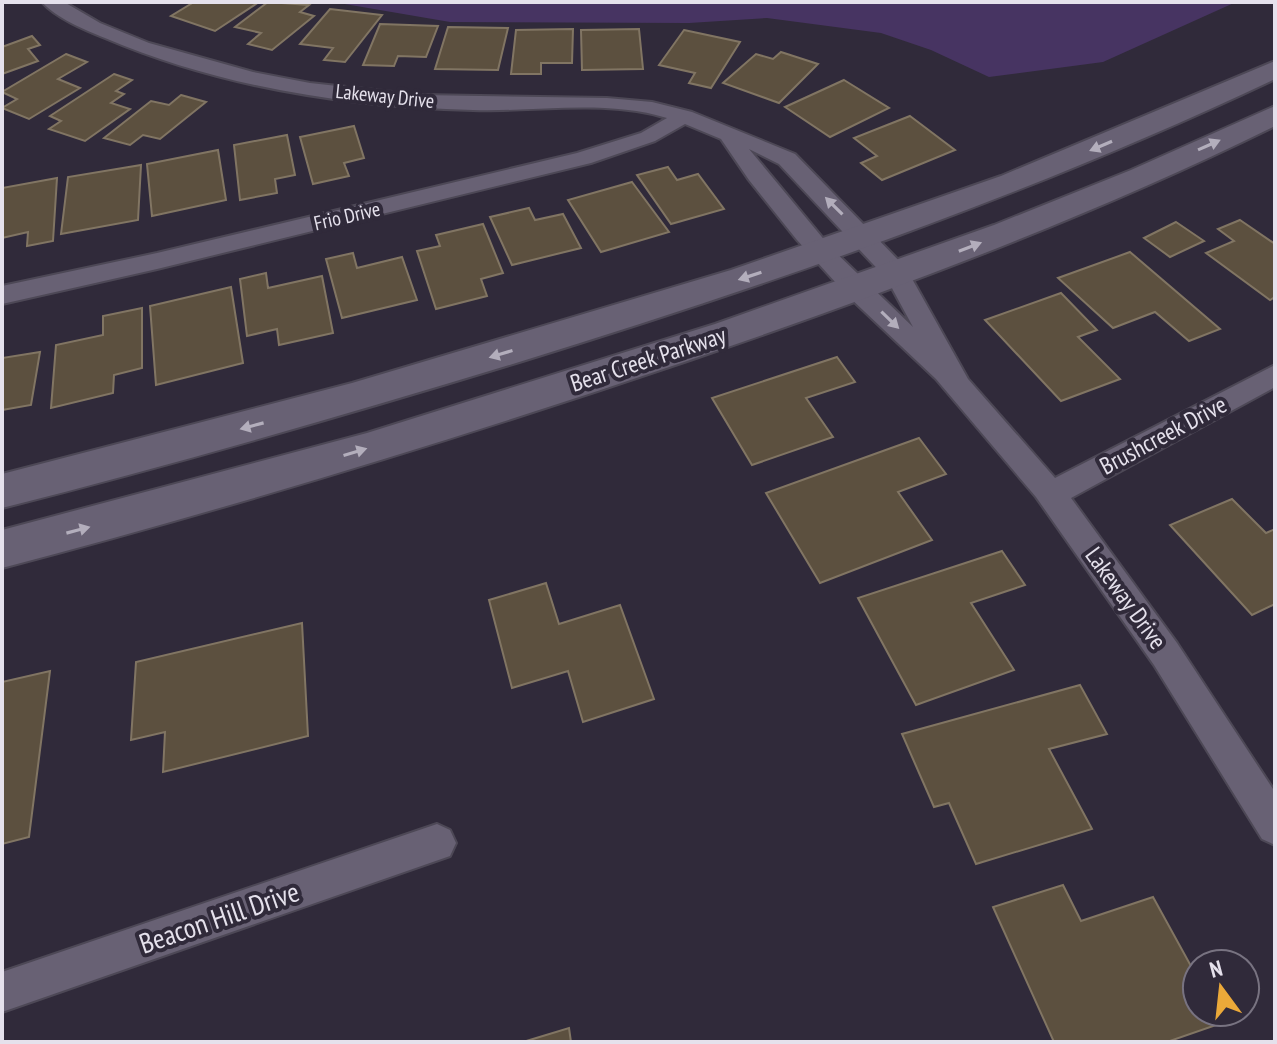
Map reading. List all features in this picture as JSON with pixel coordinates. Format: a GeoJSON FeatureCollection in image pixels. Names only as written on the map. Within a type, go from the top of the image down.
{"type":"FeatureCollection","features":[{"type":"Feature","properties":{"kind":"main road","name":"Bear Creek Parkway"},"geometry":{"type":"LineString","coordinates":[[2,491],[402,384],[866,239],[1109,143],[1275,69]]}},
{"type":"Feature","properties":{"kind":"main road","name":"Bear Creek Parkway"},"geometry":{"type":"LineString","coordinates":[[2,549],[265,478],[450,423],[856,289],[1022,227],[1275,115]]}},
{"type":"Feature","properties":{"kind":"street","name":"Lakeway Drive"},"geometry":{"type":"LineString","coordinates":[[51,2],[101,29],[162,53],[264,81],[401,99],[468,104],[652,108],[685,116],[729,135],[766,146],[787,159],[897,274],[957,384]]}},
{"type":"Feature","properties":{"kind":"street","name":"Frio Drive"},"geometry":{"type":"LineString","coordinates":[[2,295],[172,258],[583,158],[648,137],[685,116]]}},
{"type":"Feature","properties":{"kind":"street","name":"Lakeway Drive"},"geometry":{"type":"LineString","coordinates":[[729,135],[744,159],[856,289],[957,384],[1051,494],[1179,672],[1275,826]]}},
{"type":"Feature","properties":{"kind":"street","name":"Brushcreek Drive"},"geometry":{"type":"LineString","coordinates":[[1051,494],[1275,375]]}},
{"type":"Feature","properties":{"kind":"street","name":"Beacon Hill Drive"},"geometry":{"type":"LineString","coordinates":[[2,992],[437,843]]}},
{"type":"Feature","properties":{"kind":"shaded area"},"geometry":{"type":"Polygon","coordinates":[[[333,2],[1236,2],[1103,62],[989,77],[931,50],[881,33],[767,18],[689,23],[450,22],[333,2]]]}},
{"type":"Feature","properties":{"kind":"building"},"geometry":{"type":"Polygon","coordinates":[[[194,2],[259,2],[215,31],[171,16],[194,2]]]}},
{"type":"Feature","properties":{"kind":"building"},"geometry":{"type":"Polygon","coordinates":[[[268,2],[309,5],[300,12],[314,16],[272,50],[248,44],[261,33],[235,27],[268,2]]]}},
{"type":"Feature","properties":{"kind":"building"},"geometry":{"type":"Polygon","coordinates":[[[330,9],[382,15],[345,62],[324,60],[333,48],[300,44],[330,9]]]}},
{"type":"Feature","properties":{"kind":"building"},"geometry":{"type":"Polygon","coordinates":[[[380,24],[438,26],[426,57],[398,56],[394,66],[363,65],[380,24]]]}},
{"type":"Feature","properties":{"kind":"building"},"geometry":{"type":"Polygon","coordinates":[[[448,27],[508,28],[498,70],[435,69],[448,27]]]}},
{"type":"Feature","properties":{"kind":"building"},"geometry":{"type":"Polygon","coordinates":[[[573,29],[572,63],[541,63],[541,74],[511,74],[516,30],[573,29]]]}},
{"type":"Feature","properties":{"kind":"building"},"geometry":{"type":"Polygon","coordinates":[[[639,29],[643,69],[582,70],[581,30],[639,29]]]}},
{"type":"Feature","properties":{"kind":"building"},"geometry":{"type":"Polygon","coordinates":[[[684,30],[740,42],[711,88],[689,83],[695,73],[659,65],[684,30]]]}},
{"type":"Feature","properties":{"kind":"building"},"geometry":{"type":"Polygon","coordinates":[[[32,36],[40,45],[28,49],[38,61],[2,74],[2,47],[32,36]]]}},
{"type":"Feature","properties":{"kind":"building"},"geometry":{"type":"Polygon","coordinates":[[[781,52],[818,64],[779,103],[723,83],[756,54],[773,59],[781,52]]]}},
{"type":"Feature","properties":{"kind":"building"},"geometry":{"type":"Polygon","coordinates":[[[66,54],[87,62],[58,79],[80,88],[29,119],[2,108],[17,99],[2,92],[66,54]]]}},
{"type":"Feature","properties":{"kind":"building"},"geometry":{"type":"Polygon","coordinates":[[[114,74],[132,80],[116,91],[124,94],[111,103],[130,109],[85,141],[49,129],[61,121],[50,116],[114,74]]]}},
{"type":"Feature","properties":{"kind":"building"},"geometry":{"type":"Polygon","coordinates":[[[844,80],[889,108],[830,137],[785,107],[844,80]]]}},
{"type":"Feature","properties":{"kind":"building"},"geometry":{"type":"Polygon","coordinates":[[[181,95],[206,102],[160,139],[143,135],[130,145],[104,138],[151,101],[169,105],[181,95]]]}},
{"type":"Feature","properties":{"kind":"building"},"geometry":{"type":"Polygon","coordinates":[[[910,116],[955,150],[882,180],[861,163],[877,156],[854,138],[910,116]]]}},
{"type":"Feature","properties":{"kind":"building"},"geometry":{"type":"Polygon","coordinates":[[[354,126],[364,158],[344,163],[349,176],[313,184],[300,137],[354,126]]]}},
{"type":"Feature","properties":{"kind":"building"},"geometry":{"type":"Polygon","coordinates":[[[287,135],[295,175],[275,179],[277,193],[240,200],[234,145],[287,135]]]}},
{"type":"Feature","properties":{"kind":"building"},"geometry":{"type":"Polygon","coordinates":[[[218,150],[226,200],[152,216],[147,164],[218,150]]]}},
{"type":"Feature","properties":{"kind":"building"},"geometry":{"type":"Polygon","coordinates":[[[141,165],[138,220],[61,234],[68,177],[141,165]]]}},
{"type":"Feature","properties":{"kind":"building"},"geometry":{"type":"Polygon","coordinates":[[[668,167],[677,180],[698,174],[724,209],[671,224],[637,175],[668,167]]]}},
{"type":"Feature","properties":{"kind":"building"},"geometry":{"type":"Polygon","coordinates":[[[57,178],[53,241],[27,246],[28,232],[2,238],[2,188],[57,178]]]}},
{"type":"Feature","properties":{"kind":"building"},"geometry":{"type":"Polygon","coordinates":[[[632,182],[669,232],[601,252],[568,200],[632,182]]]}},
{"type":"Feature","properties":{"kind":"building"},"geometry":{"type":"Polygon","coordinates":[[[529,208],[535,220],[563,214],[581,248],[512,265],[490,217],[529,208]]]}},
{"type":"Feature","properties":{"kind":"building"},"geometry":{"type":"Polygon","coordinates":[[[1240,220],[1275,244],[1275,297],[1270,300],[1206,253],[1234,241],[1218,229],[1240,220]]]}},
{"type":"Feature","properties":{"kind":"building"},"geometry":{"type":"Polygon","coordinates":[[[1176,222],[1204,241],[1170,257],[1144,238],[1176,222]]]}},
{"type":"Feature","properties":{"kind":"building"},"geometry":{"type":"Polygon","coordinates":[[[483,224],[503,273],[481,279],[487,296],[436,309],[417,251],[440,246],[436,235],[483,224]]]}},
{"type":"Feature","properties":{"kind":"building"},"geometry":{"type":"Polygon","coordinates":[[[1130,252],[1220,329],[1189,341],[1155,312],[1113,328],[1058,278],[1130,252]]]}},
{"type":"Feature","properties":{"kind":"building"},"geometry":{"type":"Polygon","coordinates":[[[353,253],[357,268],[402,257],[417,300],[342,318],[326,259],[353,253]]]}},
{"type":"Feature","properties":{"kind":"building"},"geometry":{"type":"Polygon","coordinates":[[[266,273],[268,288],[322,276],[333,333],[279,345],[277,329],[247,336],[240,279],[266,273]]]}},
{"type":"Feature","properties":{"kind":"building"},"geometry":{"type":"Polygon","coordinates":[[[231,287],[243,363],[156,385],[150,306],[231,287]]]}},
{"type":"Feature","properties":{"kind":"building"},"geometry":{"type":"Polygon","coordinates":[[[1061,293],[1097,330],[1078,337],[1120,379],[1061,401],[985,320],[1061,293]]]}},
{"type":"Feature","properties":{"kind":"building"},"geometry":{"type":"Polygon","coordinates":[[[142,308],[142,368],[114,375],[113,393],[51,408],[56,345],[103,335],[103,316],[142,308]]]}},
{"type":"Feature","properties":{"kind":"building"},"geometry":{"type":"Polygon","coordinates":[[[40,352],[31,405],[2,410],[2,358],[40,352]]]}},
{"type":"Feature","properties":{"kind":"building"},"geometry":{"type":"Polygon","coordinates":[[[837,357],[855,382],[806,398],[833,437],[752,465],[712,398],[837,357]]]}},
{"type":"Feature","properties":{"kind":"building"},"geometry":{"type":"Polygon","coordinates":[[[919,438],[946,474],[898,492],[932,540],[820,583],[766,493],[919,438]]]}},
{"type":"Feature","properties":{"kind":"building"},"geometry":{"type":"Polygon","coordinates":[[[1232,499],[1266,533],[1275,529],[1275,604],[1252,615],[1170,525],[1232,499]]]}},
{"type":"Feature","properties":{"kind":"building"},"geometry":{"type":"Polygon","coordinates":[[[1002,551],[1025,585],[971,603],[1014,670],[916,705],[858,598],[1002,551]]]}},
{"type":"Feature","properties":{"kind":"building"},"geometry":{"type":"Polygon","coordinates":[[[546,583],[559,624],[620,605],[654,699],[583,722],[568,671],[512,688],[489,600],[546,583]]]}},
{"type":"Feature","properties":{"kind":"building"},"geometry":{"type":"Polygon","coordinates":[[[302,623],[308,736],[163,772],[165,732],[131,740],[136,662],[302,623]]]}},
{"type":"Feature","properties":{"kind":"building"},"geometry":{"type":"Polygon","coordinates":[[[50,671],[29,837],[2,844],[2,682],[50,671]]]}},
{"type":"Feature","properties":{"kind":"building"},"geometry":{"type":"Polygon","coordinates":[[[1080,685],[1107,734],[1049,749],[1092,829],[976,864],[949,803],[934,807],[902,734],[1080,685]]]}},
{"type":"Feature","properties":{"kind":"building"},"geometry":{"type":"Polygon","coordinates":[[[1063,885],[1081,921],[1153,897],[1181,948],[1181,1028],[1208,1028],[1167,1042],[1054,1042],[993,907],[1063,885]]]}},
{"type":"Feature","properties":{"kind":"building"},"geometry":{"type":"Polygon","coordinates":[[[569,1028],[571,1042],[523,1042],[569,1028]]]}}]}
